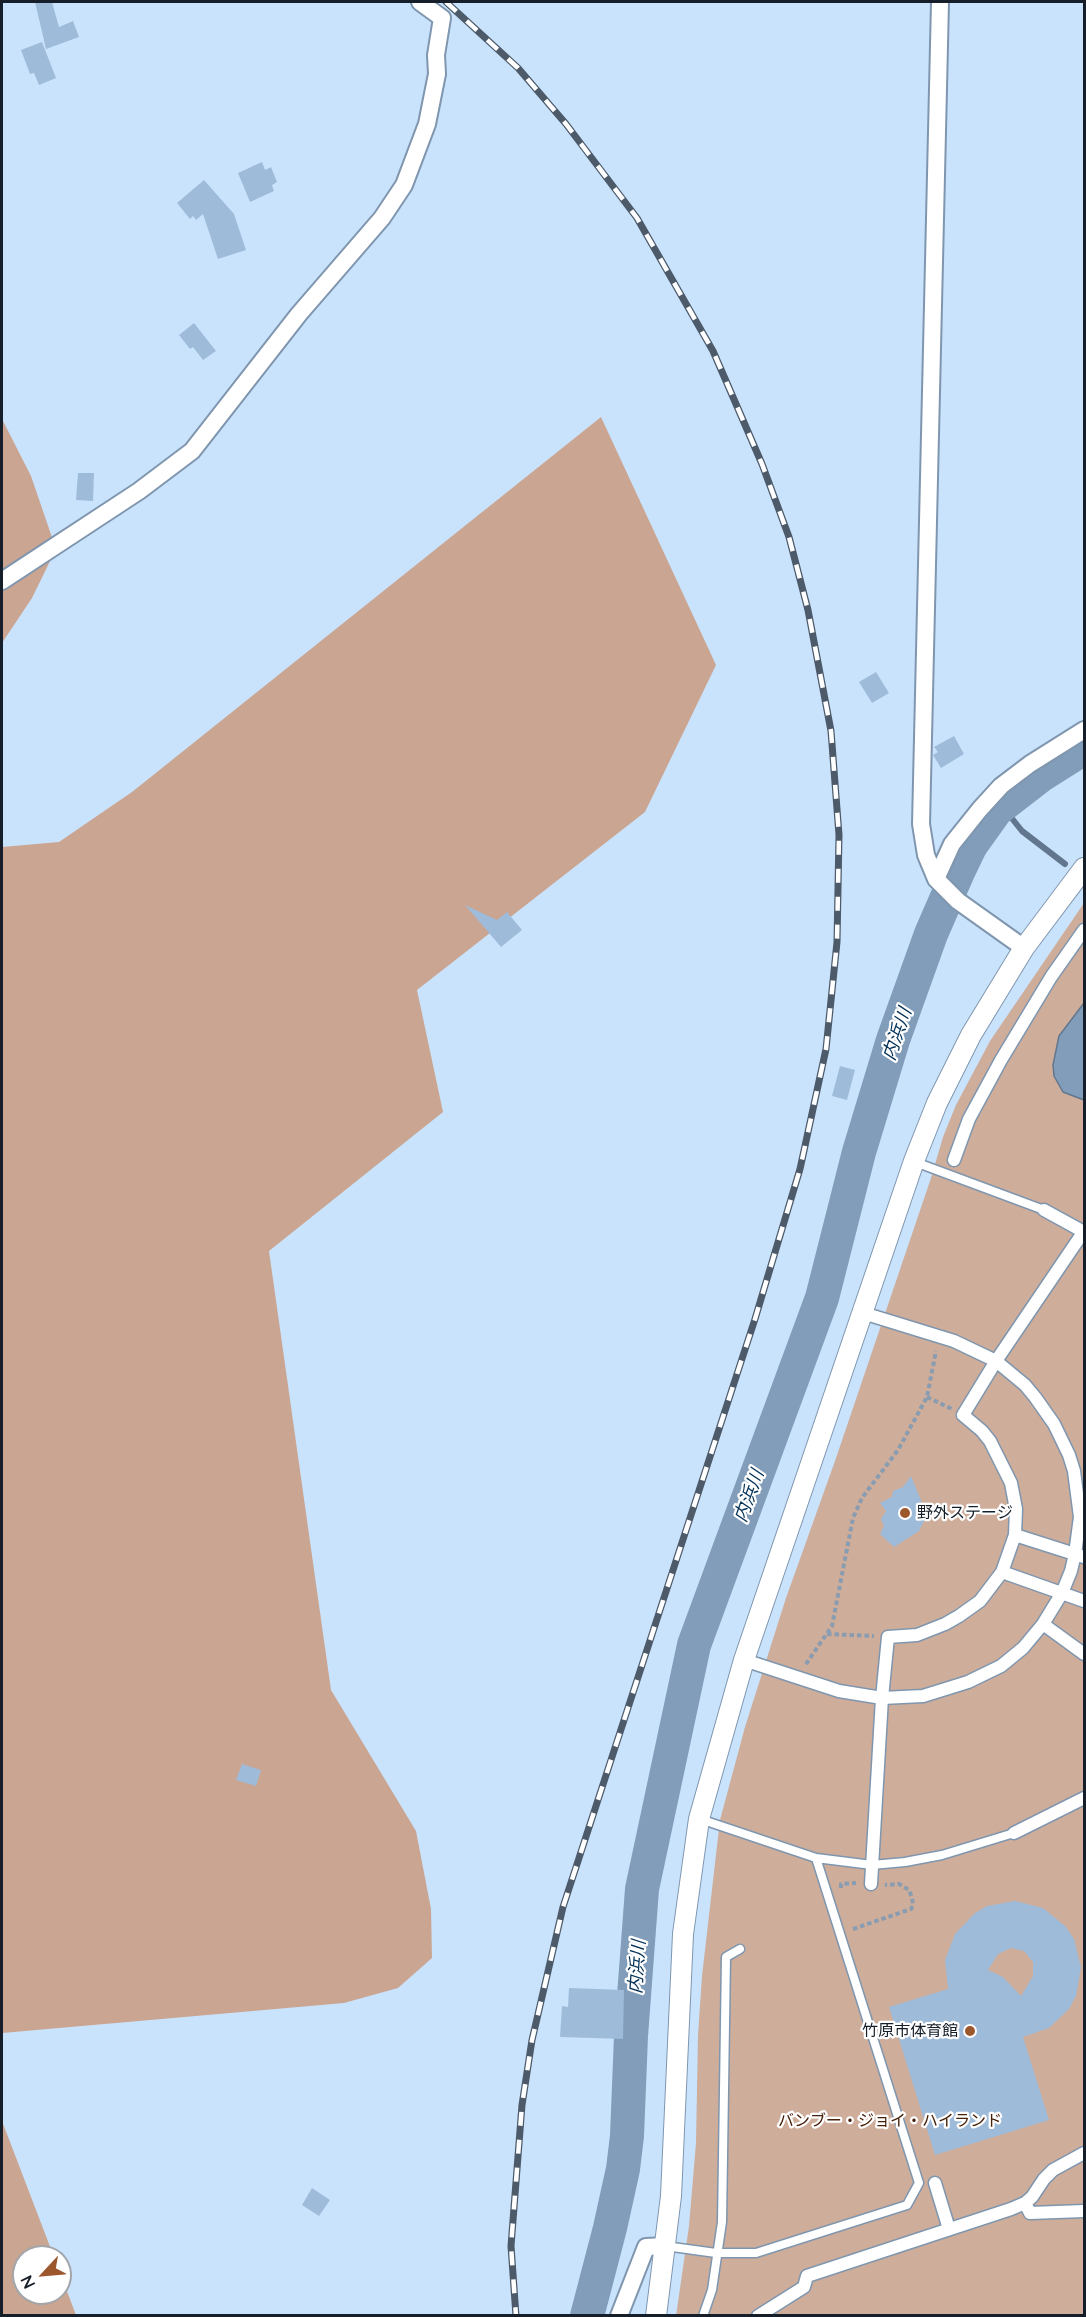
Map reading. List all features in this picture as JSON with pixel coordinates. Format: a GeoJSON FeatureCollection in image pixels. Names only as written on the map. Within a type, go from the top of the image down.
{"type":"FeatureCollection","features":[{"type":"Feature","properties":{"kind":"street"},"geometry":{"type":"LineString","coordinates":[[2,581],[139,491],[192,451],[299,314],[382,218],[404,185],[427,124],[437,74],[436,55],[442,18],[420,2]]}},
{"type":"Feature","properties":{"kind":"street"},"geometry":{"type":"LineString","coordinates":[[940,2],[921,824],[926,855],[940,884],[958,901],[1024,948]]}},
{"type":"Feature","properties":{"kind":"street"},"geometry":{"type":"LineString","coordinates":[[940,884],[952,844],[1001,786],[1030,764],[1084,730]]}},
{"type":"Feature","properties":{"kind":"street"},"geometry":{"type":"LineString","coordinates":[[656,2316],[671,2196],[683,1934],[699,1819],[744,1660],[914,1161],[937,1103],[971,1035],[1024,948],[1084,868]]}},
{"type":"Feature","properties":{"kind":"street"},"geometry":{"type":"LineString","coordinates":[[954,1160],[969,1119],[997,1067],[1051,977],[1084,930]]}},
{"type":"Feature","properties":{"kind":"street"},"geometry":{"type":"LineString","coordinates":[[871,1884],[888,1637],[917,1635],[945,1624],[980,1601],[1002,1572],[1015,1535],[1016,1509],[1008,1476],[990,1441],[963,1415],[996,1361],[1084,1232],[1044,1210]]}},
{"type":"Feature","properties":{"kind":"street"},"geometry":{"type":"LineString","coordinates":[[744,1660],[839,1691],[882,1698],[923,1696],[968,1683],[1001,1666],[1023,1648],[1043,1624],[1062,1593],[1080,1555],[1082,1517],[1069,1455],[1053,1424],[1025,1385],[996,1361],[939,1336],[863,1313]]}},
{"type":"Feature","properties":{"kind":"street"},"geometry":{"type":"LineString","coordinates":[[1015,1535],[1080,1555]]}},
{"type":"Feature","properties":{"kind":"street"},"geometry":{"type":"LineString","coordinates":[[1002,1572],[1084,1600]]}},
{"type":"Feature","properties":{"kind":"street"},"geometry":{"type":"LineString","coordinates":[[1043,1624],[1084,1654]]}},
{"type":"Feature","properties":{"kind":"street"},"geometry":{"type":"LineString","coordinates":[[1014,1833],[1084,1798]]}},
{"type":"Feature","properties":{"kind":"street"},"geometry":{"type":"LineString","coordinates":[[758,2316],[804,2287],[807,2276],[1025,2203],[1032,2198],[1044,2179],[1053,2170],[1084,2153]]}},
{"type":"Feature","properties":{"kind":"street"},"geometry":{"type":"LineString","coordinates":[[935,2183],[949,2229]]}},
{"type":"Feature","properties":{"kind":"street"},"geometry":{"type":"LineString","coordinates":[[1025,2203],[1030,2213],[1084,2211]]}},
{"type":"Feature","properties":{"kind":"street"},"geometry":{"type":"LineString","coordinates":[[619,2316],[646,2247],[665,2246]]}},
{"type":"Feature","properties":{"kind":"lane"},"geometry":{"type":"LineString","coordinates":[[949,1174],[954,1160]]}},
{"type":"Feature","properties":{"kind":"lane"},"geometry":{"type":"LineString","coordinates":[[914,1161],[1044,1210]]}},
{"type":"Feature","properties":{"kind":"lane"},"geometry":{"type":"LineString","coordinates":[[699,1819],[816,1858],[872,1865],[942,1855],[1014,1833]]}},
{"type":"Feature","properties":{"kind":"lane"},"geometry":{"type":"LineString","coordinates":[[665,2246],[717,2253],[756,2253],[907,2205],[919,2183],[816,1858]]}},
{"type":"Feature","properties":{"kind":"lane"},"geometry":{"type":"LineString","coordinates":[[703,2316],[712,2290],[722,2222],[726,1957],[740,1949]]}},
{"type":"Feature","properties":{"kind":"path"},"geometry":{"type":"LineString","coordinates":[[796,1677],[827,1634],[836,1612],[847,1546],[859,1505],[898,1450],[927,1397],[939,1336]]}},
{"type":"Feature","properties":{"kind":"path"},"geometry":{"type":"LineString","coordinates":[[927,1397],[963,1415]]}},
{"type":"Feature","properties":{"kind":"path"},"geometry":{"type":"LineString","coordinates":[[827,1634],[888,1637]]}},
{"type":"Feature","properties":{"kind":"path"},"geometry":{"type":"LineString","coordinates":[[841,1884],[905,1886],[912,1898],[913,1905],[910,1909],[853,1929]]}},
{"type":"Feature","properties":{"kind":"green space","name":"バンブー・ジョイ・ハイランド"},"geometry":{"type":"Polygon","coordinates":[[[1084,903],[1084,2315],[676,2316],[689,2226],[696,2143],[698,2035],[702,1976],[720,1820],[745,1727],[786,1598],[835,1461],[943,1137],[956,1105],[990,1041],[1084,903]]]}},
{"type":"Feature","properties":{"kind":"shaded area"},"geometry":{"type":"Polygon","coordinates":[[[601,417],[716,665],[645,812],[417,990],[443,1112],[269,1251],[331,1690],[416,1831],[431,1909],[432,1958],[398,1988],[344,2003],[2,2033],[2,847],[59,842],[132,792],[601,417]]]}},
{"type":"Feature","properties":{"kind":"shaded area"},"geometry":{"type":"Polygon","coordinates":[[[2,419],[31,476],[56,549],[32,598],[2,643],[2,419]]]}},
{"type":"Feature","properties":{"kind":"shaded area"},"geometry":{"type":"Polygon","coordinates":[[[2,2121],[49,2245],[12,2245],[12,2305],[72,2304],[76,2315],[2,2315],[2,2121]]]}},
{"type":"Feature","properties":{"kind":"water"},"geometry":{"type":"Polygon","coordinates":[[[1084,1003],[1084,1100],[1063,1092],[1054,1076],[1053,1065],[1059,1036],[1084,1003]]]}},
{"type":"Feature","properties":{"kind":"building"},"geometry":{"type":"Polygon","coordinates":[[[35,2],[52,2],[59,27],[73,21],[79,37],[46,49],[35,2]]]}},
{"type":"Feature","properties":{"kind":"building"},"geometry":{"type":"Polygon","coordinates":[[[42,42],[56,78],[39,85],[34,73],[30,74],[21,50],[42,42]]]}},
{"type":"Feature","properties":{"kind":"building"},"geometry":{"type":"Polygon","coordinates":[[[262,162],[265,170],[271,167],[277,182],[272,185],[274,191],[250,202],[238,173],[262,162]]]}},
{"type":"Feature","properties":{"kind":"building"},"geometry":{"type":"Polygon","coordinates":[[[204,180],[234,214],[246,250],[218,259],[203,214],[196,220],[193,216],[190,219],[177,203],[204,180]]]}},
{"type":"Feature","properties":{"kind":"building"},"geometry":{"type":"Polygon","coordinates":[[[194,323],[216,351],[203,360],[179,335],[194,323]]]}},
{"type":"Feature","properties":{"kind":"building"},"geometry":{"type":"Polygon","coordinates":[[[78,473],[94,473],[93,501],[76,500],[78,473]]]}},
{"type":"Feature","properties":{"kind":"building"},"geometry":{"type":"Polygon","coordinates":[[[876,672],[889,693],[872,703],[859,682],[876,672]]]}},
{"type":"Feature","properties":{"kind":"building"},"geometry":{"type":"Polygon","coordinates":[[[954,736],[964,754],[941,768],[933,755],[938,752],[934,747],[954,736]]]}},
{"type":"Feature","properties":{"kind":"building"},"geometry":{"type":"Polygon","coordinates":[[[465,905],[497,920],[507,912],[522,930],[501,947],[465,905]]]}},
{"type":"Feature","properties":{"kind":"building"},"geometry":{"type":"Polygon","coordinates":[[[840,1066],[855,1070],[847,1100],[832,1096],[840,1066]]]}},
{"type":"Feature","properties":{"kind":"building","name":"野外ステージ"},"geometry":{"type":"Polygon","coordinates":[[[911,1476],[927,1515],[919,1531],[894,1547],[880,1534],[884,1526],[881,1519],[886,1511],[880,1503],[892,1497],[893,1491],[903,1487],[911,1476]]]}},
{"type":"Feature","properties":{"kind":"building"},"geometry":{"type":"Polygon","coordinates":[[[242,1764],[261,1770],[256,1786],[236,1780],[242,1764]]]}},
{"type":"Feature","properties":{"kind":"building","name":"竹原市体育館"},"geometry":{"type":"Polygon","coordinates":[[[1015,1901],[1043,1908],[1066,1927],[1074,1939],[1081,1967],[1076,1996],[1069,2009],[1049,2028],[1023,2037],[1049,2120],[935,2155],[889,2007],[948,1989],[945,1960],[955,1934],[975,1913],[987,1906],[1015,1901]],[[1011,1948],[998,1954],[988,1970],[1003,1977],[1021,1996],[1033,1976],[1033,1962],[1024,1951],[1011,1948]]]}},
{"type":"Feature","properties":{"kind":"building"},"geometry":{"type":"Polygon","coordinates":[[[569,1988],[624,1990],[623,2039],[560,2037],[562,2006],[568,2007],[569,1988]]]}},
{"type":"Feature","properties":{"kind":"building"},"geometry":{"type":"Polygon","coordinates":[[[312,2188],[330,2200],[319,2216],[302,2205],[312,2188]]]}},
{"type":"Feature","properties":{"kind":"waterway","name":"内浜川"},"geometry":{"type":"LineString","coordinates":[[587,2316],[623,2169],[642,1889],[694,1645],[822,1298],[859,1152],[893,1040],[931,934],[971,845],[996,810],[1040,776],[1084,748]]}},
{"type":"Feature","properties":{"kind":"waterway"},"geometry":{"type":"LineString","coordinates":[[1002,806],[1022,831],[1065,864]]}},
{"type":"Feature","properties":{"kind":"railway"},"geometry":{"type":"LineString","coordinates":[[446,2],[518,68],[566,124],[637,218],[713,351],[762,464],[789,537],[808,610],[831,731],[839,835],[837,942],[826,1049],[800,1169],[755,1319],[563,1907],[532,2040],[522,2105],[511,2246],[516,2316]]}},
{"type":"Feature","properties":{"kind":"place","name":"野外ステージ"},"geometry":{"type":"Point","coordinates":[905,1513]}},
{"type":"Feature","properties":{"kind":"place","name":"竹原市体育館"},"geometry":{"type":"Point","coordinates":[970,2031]}}]}
